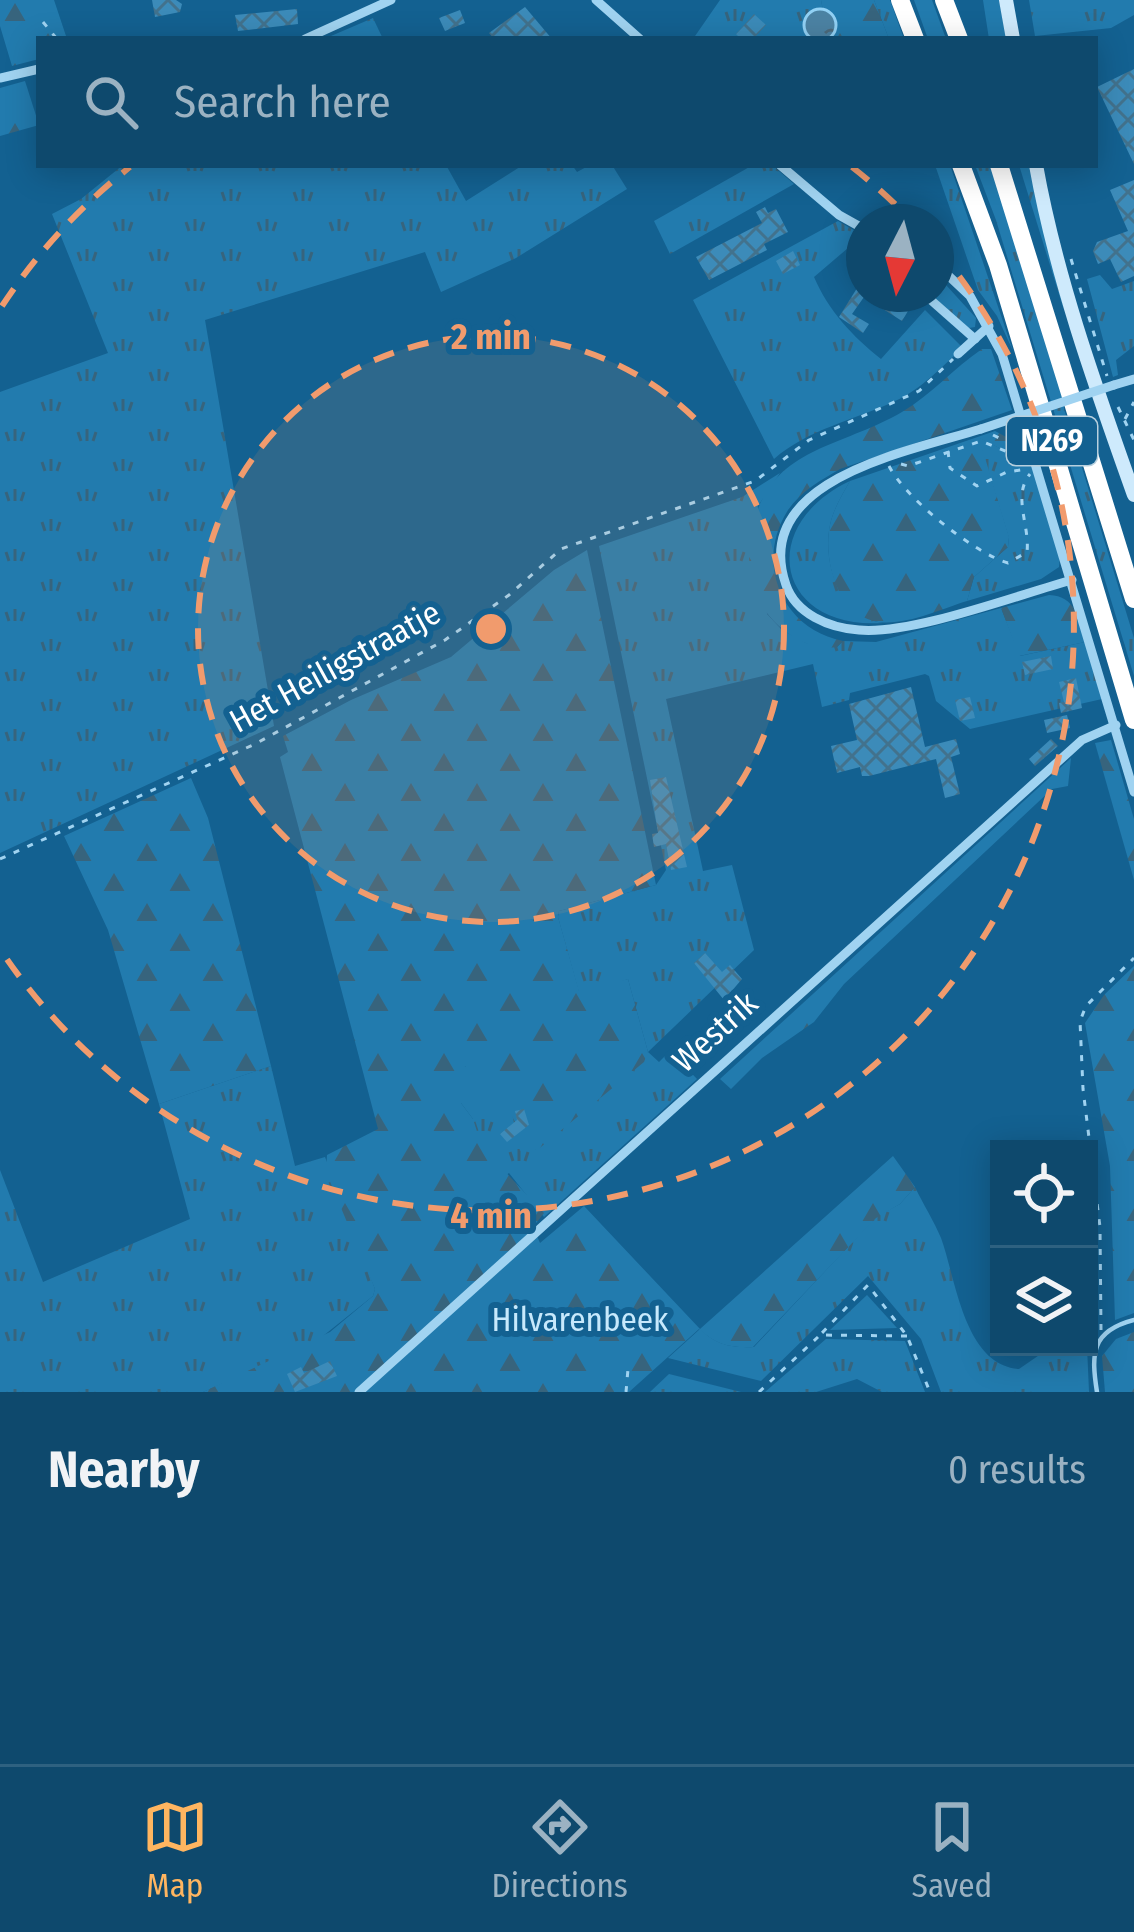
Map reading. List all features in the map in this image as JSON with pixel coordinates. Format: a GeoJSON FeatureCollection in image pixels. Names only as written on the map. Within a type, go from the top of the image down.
{"type":"FeatureCollection","features":[{"type":"Feature","properties":{"kind":"highway"},"geometry":{"type":"LineString","coordinates":[[900,0],[914,36]]}},
{"type":"Feature","properties":{"kind":"highway"},"geometry":{"type":"LineString","coordinates":[[944,0],[958,36]]}},
{"type":"Feature","properties":{"kind":"highway","name":"N269"},"geometry":{"type":"LineString","coordinates":[[962,168],[1004,286],[1125,723]]}},
{"type":"Feature","properties":{"kind":"highway","name":"N269"},"geometry":{"type":"LineString","coordinates":[[999,168],[1134,599]]}},
{"type":"Feature","properties":{"kind":"street"},"geometry":{"type":"LineString","coordinates":[[312,36],[391,0]]}},
{"type":"Feature","properties":{"kind":"street"},"geometry":{"type":"LineString","coordinates":[[596,0],[637,36]]}},
{"type":"Feature","properties":{"kind":"street"},"geometry":{"type":"LineString","coordinates":[[1006,0],[1012,36]]}},
{"type":"Feature","properties":{"kind":"street"},"geometry":{"type":"LineString","coordinates":[[0,78],[36,70]]}},
{"type":"Feature","properties":{"kind":"street"},"geometry":{"type":"LineString","coordinates":[[784,168],[846,219]]}},
{"type":"Feature","properties":{"kind":"street"},"geometry":{"type":"LineString","coordinates":[[1037,168],[1043,206],[1097,388],[1134,495]]}},
{"type":"Feature","properties":{"kind":"street"},"geometry":{"type":"LineString","coordinates":[[954,281],[989,326],[1072,580],[1125,723],[1134,792]]}},
{"type":"Feature","properties":{"kind":"street"},"geometry":{"type":"LineString","coordinates":[[944,312],[975,339]]}},
{"type":"Feature","properties":{"kind":"street"},"geometry":{"type":"LineString","coordinates":[[958,354],[989,326]]}},
{"type":"Feature","properties":{"kind":"street"},"geometry":{"type":"LineString","coordinates":[[1072,580],[901,628],[861,631],[831,626],[809,615],[790,598],[781,572],[786,527],[800,502],[822,484],[1134,379]]}},
{"type":"Feature","properties":{"kind":"street","name":"Westrik"},"geometry":{"type":"LineString","coordinates":[[359,1392],[1082,740],[1125,723]]}},
{"type":"Feature","properties":{"kind":"lane"},"geometry":{"type":"LineString","coordinates":[[1097,1392],[1092,1359],[1100,1338],[1134,1320]]}},
{"type":"Feature","properties":{"kind":"path"},"geometry":{"type":"LineString","coordinates":[[43,22],[55,36]]}},
{"type":"Feature","properties":{"kind":"path"},"geometry":{"type":"LineString","coordinates":[[1065,242],[1134,440]]}},
{"type":"Feature","properties":{"kind":"path","name":"Het Heiligstraatje"},"geometry":{"type":"LineString","coordinates":[[0,859],[255,744],[363,686],[445,640],[509,595],[561,549],[755,481],[809,440],[919,391],[958,354]]}},
{"type":"Feature","properties":{"kind":"path"},"geometry":{"type":"LineString","coordinates":[[1124,420],[1134,402]]}},
{"type":"Feature","properties":{"kind":"path"},"geometry":{"type":"LineString","coordinates":[[981,428],[1034,456]]}},
{"type":"Feature","properties":{"kind":"path"},"geometry":{"type":"LineString","coordinates":[[886,460],[908,466],[981,441],[1038,469]]}},
{"type":"Feature","properties":{"kind":"path"},"geometry":{"type":"LineString","coordinates":[[948,451],[950,468],[977,486],[1019,468],[1038,469]]}},
{"type":"Feature","properties":{"kind":"path"},"geometry":{"type":"LineString","coordinates":[[886,460],[896,481],[944,523],[1008,563],[1027,552],[1022,488],[1025,476],[1038,469]]}},
{"type":"Feature","properties":{"kind":"path"},"geometry":{"type":"LineString","coordinates":[[1100,1338],[1100,1227],[1080,1021],[1086,1006],[1134,958]]}},
{"type":"Feature","properties":{"kind":"path"},"geometry":{"type":"LineString","coordinates":[[759,1392],[868,1285],[907,1336],[930,1392]]}},
{"type":"Feature","properties":{"kind":"path"},"geometry":{"type":"LineString","coordinates":[[820,1335],[907,1336]]}},
{"type":"Feature","properties":{"kind":"path"},"geometry":{"type":"LineString","coordinates":[[626,1392],[628,1369]]}},
{"type":"Feature","properties":{"kind":"green space"},"geometry":{"type":"Polygon","coordinates":[[[0,0],[54,0],[66,36],[36,36],[36,60],[12,66],[0,26],[0,0]]]}},
{"type":"Feature","properties":{"kind":"green space"},"geometry":{"type":"Polygon","coordinates":[[[720,0],[821,0],[823,10],[819,9],[806,36],[695,36],[720,0]]]}},
{"type":"Feature","properties":{"kind":"green space"},"geometry":{"type":"Polygon","coordinates":[[[821,0],[874,0],[888,36],[834,36],[830,12],[823,10],[821,0]]]}},
{"type":"Feature","properties":{"kind":"green space"},"geometry":{"type":"Polygon","coordinates":[[[874,0],[890,0],[903,36],[888,36],[874,0]]]}},
{"type":"Feature","properties":{"kind":"green space"},"geometry":{"type":"Polygon","coordinates":[[[914,0],[932,0],[945,36],[927,36],[914,0]]]}},
{"type":"Feature","properties":{"kind":"green space"},"geometry":{"type":"Polygon","coordinates":[[[983,0],[999,0],[1005,36],[989,36],[983,0]]]}},
{"type":"Feature","properties":{"kind":"green space"},"geometry":{"type":"Polygon","coordinates":[[[1029,0],[1134,0],[1134,15],[1111,28],[1035,36],[1029,0]]]}},
{"type":"Feature","properties":{"kind":"green space"},"geometry":{"type":"Polygon","coordinates":[[[373,18],[382,36],[331,36],[373,18]]]}},
{"type":"Feature","properties":{"kind":"green space"},"geometry":{"type":"Polygon","coordinates":[[[25,81],[36,126],[0,136],[0,88],[25,81]]]}},
{"type":"Feature","properties":{"kind":"green space"},"geometry":{"type":"Polygon","coordinates":[[[119,168],[448,168],[466,201],[518,168],[574,168],[577,172],[614,168],[627,189],[516,258],[441,292],[425,252],[205,320],[274,726],[0,853],[0,392],[108,353],[52,214],[81,199],[119,168]]]}},
{"type":"Feature","properties":{"kind":"green space"},"geometry":{"type":"Polygon","coordinates":[[[748,168],[775,168],[794,184],[670,254],[654,221],[748,168]]]}},
{"type":"Feature","properties":{"kind":"green space"},"geometry":{"type":"Polygon","coordinates":[[[936,168],[951,168],[1013,351],[978,290],[954,220],[954,204],[948,204],[936,168]]]}},
{"type":"Feature","properties":{"kind":"green space"},"geometry":{"type":"Polygon","coordinates":[[[976,168],[991,168],[1063,394],[1134,638],[1134,676],[976,168]]]}},
{"type":"Feature","properties":{"kind":"green space"},"geometry":{"type":"Polygon","coordinates":[[[1020,168],[1031,168],[1063,307],[1020,168]]]}},
{"type":"Feature","properties":{"kind":"green space"},"geometry":{"type":"Polygon","coordinates":[[[838,221],[846,226],[846,250],[814,277],[851,332],[881,359],[927,312],[963,348],[905,396],[817,432],[774,459],[693,300],[838,221]]]}},
{"type":"Feature","properties":{"kind":"green space"},"geometry":{"type":"Polygon","coordinates":[[[1100,275],[1112,289],[1134,281],[1134,346],[1116,360],[1118,375],[1113,377],[1087,279],[1100,275]]]}},
{"type":"Feature","properties":{"kind":"green space"},"geometry":{"type":"Polygon","coordinates":[[[954,294],[976,318],[975,327],[963,329],[945,312],[954,312],[954,294]]]}},
{"type":"Feature","properties":{"kind":"green space"},"geometry":{"type":"Polygon","coordinates":[[[982,349],[991,349],[1012,410],[840,469],[805,492],[788,510],[774,551],[780,591],[804,623],[843,641],[828,648],[793,637],[765,610],[750,573],[750,542],[769,487],[805,456],[902,412],[982,349]]]}},
{"type":"Feature","properties":{"kind":"green space"},"geometry":{"type":"Polygon","coordinates":[[[995,431],[1025,447],[1031,464],[979,438],[1008,547],[974,577],[967,601],[896,622],[861,616],[842,596],[829,553],[831,519],[850,481],[995,431]]]}},
{"type":"Feature","properties":{"kind":"green space"},"geometry":{"type":"Polygon","coordinates":[[[978,437],[1031,464],[1060,554],[1059,567],[1041,579],[967,601],[974,577],[1008,547],[1009,538],[978,437]]]}},
{"type":"Feature","properties":{"kind":"green space"},"geometry":{"type":"Polygon","coordinates":[[[780,473],[758,506],[767,614],[782,630],[806,643],[837,647],[843,641],[876,642],[1001,608],[1020,656],[1085,642],[1102,699],[970,729],[936,701],[925,674],[850,693],[849,700],[822,707],[813,664],[666,699],[703,871],[732,865],[754,950],[648,1052],[628,979],[580,996],[558,917],[559,911],[656,885],[666,870],[599,546],[742,497],[780,473]]]}},
{"type":"Feature","properties":{"kind":"green space"},"geometry":{"type":"Polygon","coordinates":[[[850,481],[830,525],[832,571],[855,610],[883,623],[847,621],[819,610],[800,593],[791,571],[791,547],[800,523],[820,500],[850,481]]]}},
{"type":"Feature","properties":{"kind":"green space","name":"Hilvarenbeek"},"geometry":{"type":"Polygon","coordinates":[[[587,550],[656,885],[559,911],[558,917],[579,991],[628,979],[648,1052],[644,1062],[536,1151],[532,1142],[520,1151],[511,1109],[465,1066],[461,1103],[473,1119],[482,1147],[544,1213],[533,1227],[540,1243],[584,1206],[700,1329],[893,1156],[915,1187],[900,1204],[876,1218],[753,1347],[724,1344],[699,1329],[629,1392],[203,1392],[330,1332],[373,1296],[375,1289],[326,1172],[327,1155],[378,1129],[280,757],[288,752],[283,736],[351,700],[451,657],[554,570],[587,550]]]}},
{"type":"Feature","properties":{"kind":"green space"},"geometry":{"type":"Polygon","coordinates":[[[1049,595],[1070,604],[1085,642],[1019,656],[1001,608],[1049,595]]]}},
{"type":"Feature","properties":{"kind":"green space"},"geometry":{"type":"Polygon","coordinates":[[[1111,740],[1134,819],[1134,880],[1095,743],[1111,740]]]}},
{"type":"Feature","properties":{"kind":"green space"},"geometry":{"type":"Polygon","coordinates":[[[1071,758],[1068,786],[1052,789],[844,984],[814,1022],[762,1058],[731,1089],[720,1079],[1071,758]]]}},
{"type":"Feature","properties":{"kind":"green space"},"geometry":{"type":"Polygon","coordinates":[[[191,778],[208,818],[271,1066],[159,1104],[108,930],[64,836],[191,778]]]}},
{"type":"Feature","properties":{"kind":"green space"},"geometry":{"type":"Polygon","coordinates":[[[1134,966],[1134,1313],[1115,1320],[1110,1166],[1085,1023],[1104,995],[1134,966]]]}},
{"type":"Feature","properties":{"kind":"green space"},"geometry":{"type":"Polygon","coordinates":[[[670,1051],[697,1079],[544,1217],[509,1173],[498,1181],[472,1148],[473,1119],[458,1099],[458,1067],[483,1065],[531,1135],[536,1150],[648,1052],[659,1062],[670,1051]]]}},
{"type":"Feature","properties":{"kind":"green space"},"geometry":{"type":"Polygon","coordinates":[[[271,1066],[295,1166],[325,1157],[375,1289],[373,1296],[313,1344],[203,1392],[0,1392],[0,1170],[43,1282],[190,1219],[159,1104],[271,1066]]]}},
{"type":"Feature","properties":{"kind":"green space"},"geometry":{"type":"Polygon","coordinates":[[[915,1187],[941,1238],[965,1317],[986,1353],[1000,1364],[1019,1369],[1038,1356],[1087,1356],[1089,1392],[941,1392],[921,1339],[868,1276],[761,1381],[668,1358],[700,1329],[724,1344],[754,1347],[876,1217],[900,1204],[915,1187]]]}},
{"type":"Feature","properties":{"kind":"green space"},"geometry":{"type":"Polygon","coordinates":[[[867,1295],[897,1328],[830,1330],[867,1295]]]}},
{"type":"Feature","properties":{"kind":"green space"},"geometry":{"type":"Polygon","coordinates":[[[1134,1332],[1134,1392],[1105,1392],[1102,1356],[1116,1339],[1134,1332]]]}},
{"type":"Feature","properties":{"kind":"green space"},"geometry":{"type":"Polygon","coordinates":[[[826,1339],[905,1341],[925,1392],[882,1392],[857,1379],[816,1392],[765,1392],[826,1339]]]}},
{"type":"Feature","properties":{"kind":"green space"},"geometry":{"type":"Polygon","coordinates":[[[669,1374],[741,1392],[650,1392],[669,1374]]]}},
{"type":"Feature","properties":{"kind":"water"},"geometry":{"type":"Polygon","coordinates":[[[826,10],[835,19],[832,36],[808,36],[804,25],[808,13],[826,10]]]}},
{"type":"Feature","properties":{"kind":"building"},"geometry":{"type":"Polygon","coordinates":[[[152,0],[176,0],[182,4],[180,12],[155,17],[152,0]]]}},
{"type":"Feature","properties":{"kind":"building"},"geometry":{"type":"Polygon","coordinates":[[[525,7],[549,36],[492,36],[489,33],[525,7]]]}},
{"type":"Feature","properties":{"kind":"building"},"geometry":{"type":"Polygon","coordinates":[[[297,9],[298,24],[238,31],[235,15],[297,9]]]}},
{"type":"Feature","properties":{"kind":"building"},"geometry":{"type":"Polygon","coordinates":[[[460,10],[465,23],[445,31],[439,18],[460,10]]]}},
{"type":"Feature","properties":{"kind":"building"},"geometry":{"type":"Polygon","coordinates":[[[754,14],[766,25],[756,36],[736,34],[754,14]]]}},
{"type":"Feature","properties":{"kind":"building"},"geometry":{"type":"Polygon","coordinates":[[[1134,69],[1134,164],[1098,89],[1134,69]]]}},
{"type":"Feature","properties":{"kind":"building"},"geometry":{"type":"Polygon","coordinates":[[[1134,180],[1134,276],[1121,282],[1110,259],[1098,264],[1093,251],[1097,242],[1128,231],[1110,190],[1134,180]]]}},
{"type":"Feature","properties":{"kind":"building"},"geometry":{"type":"Polygon","coordinates":[[[765,207],[768,213],[776,209],[788,232],[764,244],[767,250],[709,280],[696,257],[762,223],[756,212],[765,207]]]}},
{"type":"Feature","properties":{"kind":"building"},"geometry":{"type":"Polygon","coordinates":[[[793,251],[800,265],[783,274],[776,261],[793,251]]]}},
{"type":"Feature","properties":{"kind":"building"},"geometry":{"type":"Polygon","coordinates":[[[846,306],[846,312],[869,324],[863,333],[839,317],[846,306]]]}},
{"type":"Feature","properties":{"kind":"building"},"geometry":{"type":"Polygon","coordinates":[[[1051,656],[1053,669],[1025,675],[1022,662],[1051,656]]]}},
{"type":"Feature","properties":{"kind":"building"},"geometry":{"type":"Polygon","coordinates":[[[1076,678],[1082,708],[1061,713],[1059,703],[1064,702],[1059,682],[1076,678]]]}},
{"type":"Feature","properties":{"kind":"building"},"geometry":{"type":"Polygon","coordinates":[[[911,687],[925,747],[956,739],[960,754],[951,757],[960,794],[945,798],[936,759],[869,776],[862,776],[860,767],[837,773],[831,746],[857,740],[849,704],[911,687]]]}},
{"type":"Feature","properties":{"kind":"building"},"geometry":{"type":"Polygon","coordinates":[[[970,697],[975,718],[960,721],[955,700],[970,697]]]}},
{"type":"Feature","properties":{"kind":"building"},"geometry":{"type":"Polygon","coordinates":[[[1067,715],[1070,728],[1047,733],[1044,720],[1067,715]]]}},
{"type":"Feature","properties":{"kind":"building"},"geometry":{"type":"Polygon","coordinates":[[[1051,739],[1058,746],[1035,766],[1029,759],[1051,739]]]}},
{"type":"Feature","properties":{"kind":"building"},"geometry":{"type":"Polygon","coordinates":[[[666,777],[687,867],[671,870],[666,844],[654,847],[652,834],[658,833],[650,780],[666,777]]]}},
{"type":"Feature","properties":{"kind":"building"},"geometry":{"type":"Polygon","coordinates":[[[705,953],[722,972],[730,965],[742,979],[724,1000],[694,963],[705,953]]]}},
{"type":"Feature","properties":{"kind":"building"},"geometry":{"type":"Polygon","coordinates":[[[729,1010],[740,1026],[715,1041],[705,1026],[729,1010]]]}},
{"type":"Feature","properties":{"kind":"building"},"geometry":{"type":"Polygon","coordinates":[[[524,1109],[529,1125],[507,1142],[500,1134],[517,1120],[515,1111],[524,1109]]]}},
{"type":"Feature","properties":{"kind":"building"},"geometry":{"type":"Polygon","coordinates":[[[330,1361],[337,1376],[295,1392],[287,1374],[301,1367],[304,1373],[330,1361]]]}}]}
